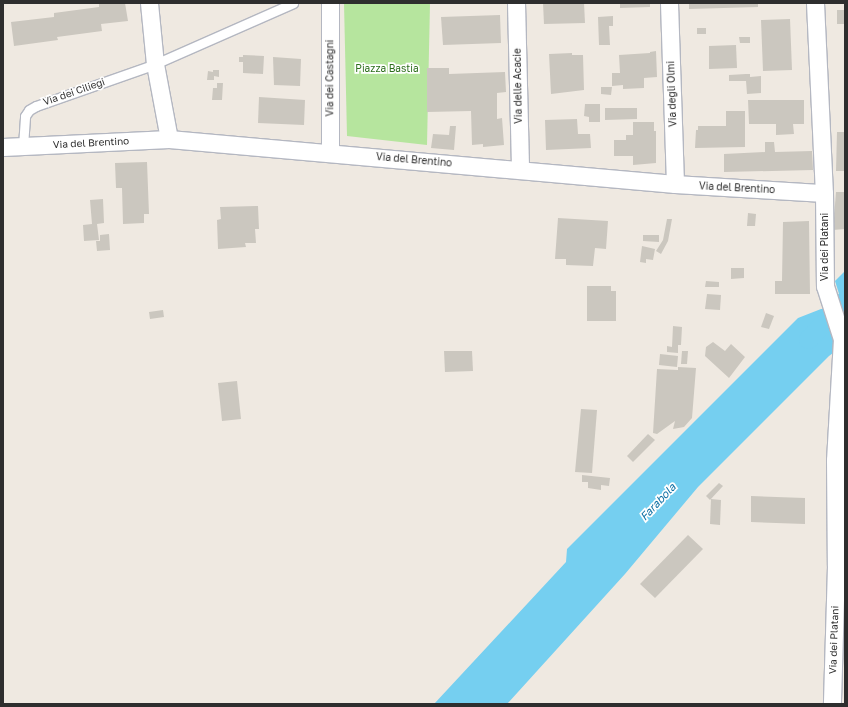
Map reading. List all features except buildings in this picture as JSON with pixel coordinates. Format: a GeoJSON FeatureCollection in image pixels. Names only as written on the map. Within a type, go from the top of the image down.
{"type":"FeatureCollection","features":[{"type":"Feature","properties":{"kind":"street"},"geometry":{"type":"LineString","coordinates":[[149,3],[155,64],[169,139]]}},
{"type":"Feature","properties":{"kind":"street","name":"Via dei Castagni"},"geometry":{"type":"LineString","coordinates":[[330,3],[330,153]]}},
{"type":"Feature","properties":{"kind":"street","name":"Via delle Acacie"},"geometry":{"type":"LineString","coordinates":[[516,3],[520,170]]}},
{"type":"Feature","properties":{"kind":"street","name":"Via degli Olmi"},"geometry":{"type":"LineString","coordinates":[[669,3],[674,184]]}},
{"type":"Feature","properties":{"kind":"street","name":"Via dei Platani"},"geometry":{"type":"LineString","coordinates":[[815,3],[824,193],[825,286],[842,339],[835,460],[836,566],[832,704]]}},
{"type":"Feature","properties":{"kind":"street","name":"Via del Brentino"},"geometry":{"type":"LineString","coordinates":[[3,147],[169,139],[674,184],[824,193]]}},
{"type":"Feature","properties":{"kind":"lane","name":"Via dei Ciliegi"},"geometry":{"type":"LineString","coordinates":[[23,146],[25,116],[29,110],[36,106],[155,64],[293,3]]}},
{"type":"Feature","properties":{"kind":"green space","name":"Piazza Bastia"},"geometry":{"type":"Polygon","coordinates":[[[344,3],[430,3],[427,145],[347,136],[344,3]]]}},
{"type":"Feature","properties":{"kind":"water"},"geometry":{"type":"Polygon","coordinates":[[[845,271],[845,313],[835,281],[845,271]]]}},
{"type":"Feature","properties":{"kind":"water"},"geometry":{"type":"Polygon","coordinates":[[[821,309],[825,309],[826,320],[837,350],[829,356],[698,487],[625,574],[507,704],[434,704],[566,562],[567,549],[798,318],[821,309]]]}},
{"type":"Feature","properties":{"kind":"waterway","name":"Farabola"},"geometry":{"type":"LineString","coordinates":[[808,339],[845,300]]}}]}
